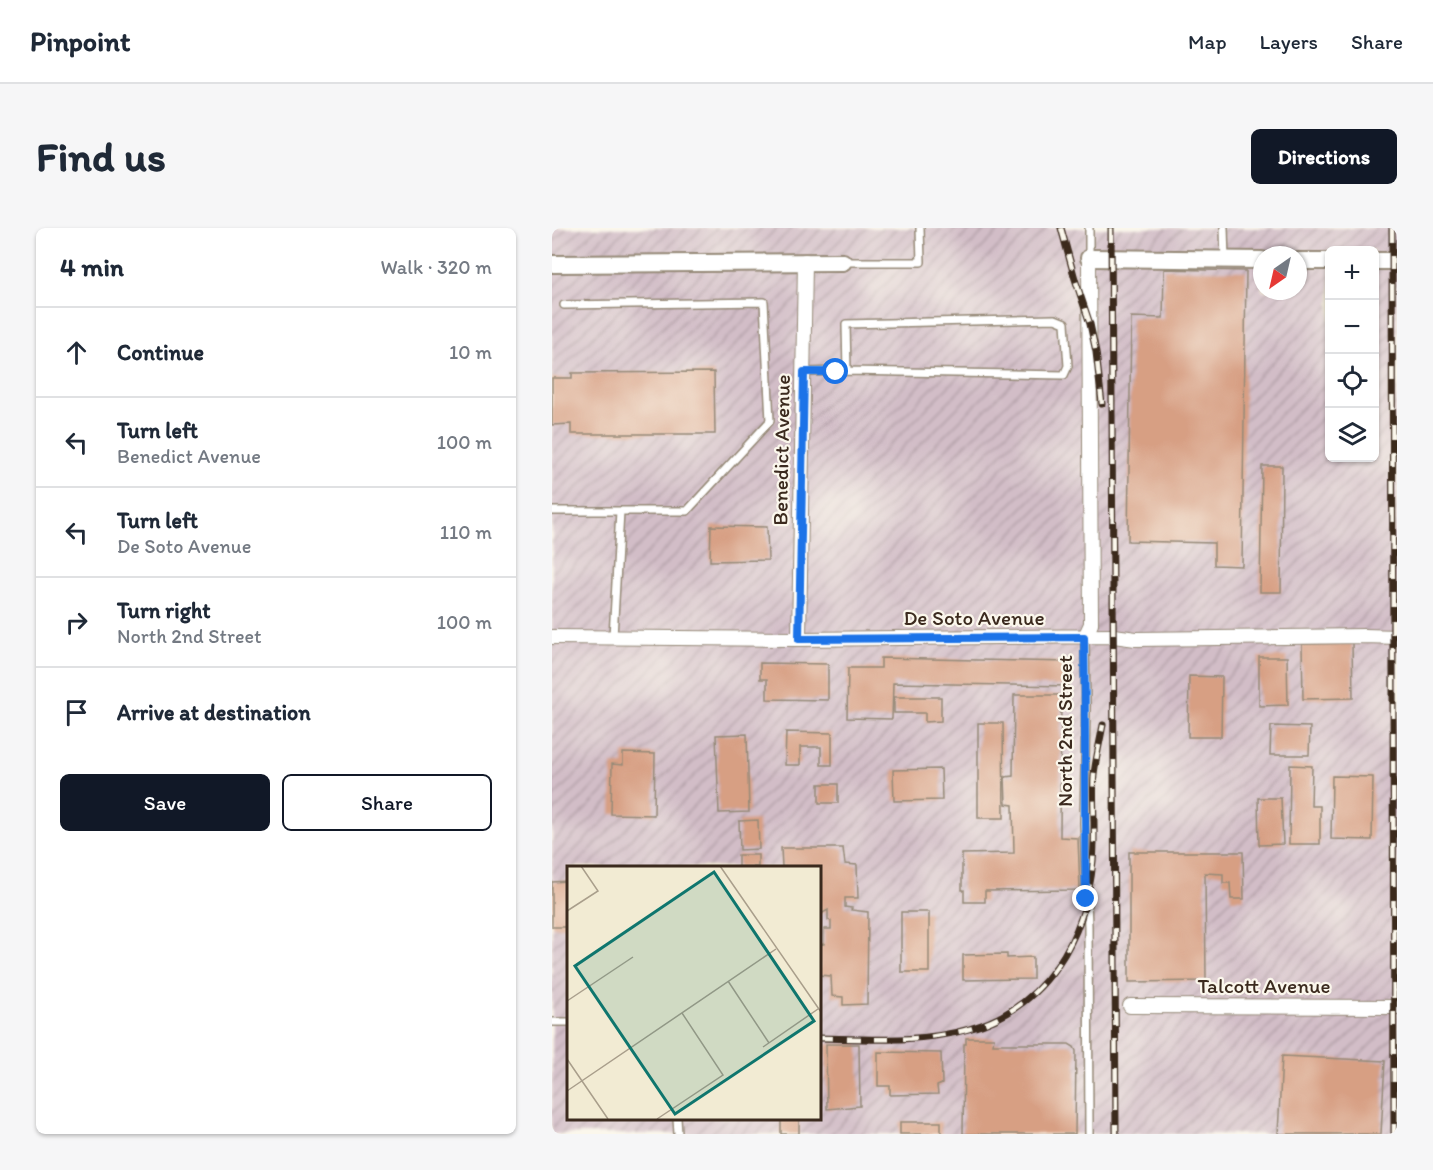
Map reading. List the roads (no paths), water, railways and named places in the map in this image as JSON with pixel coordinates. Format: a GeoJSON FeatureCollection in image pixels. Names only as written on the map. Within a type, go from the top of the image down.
{"type":"FeatureCollection","features":[{"type":"Feature","properties":{"kind":"street"},"geometry":{"type":"LineString","coordinates":[[1089,258],[1253,260]]}},
{"type":"Feature","properties":{"kind":"street","name":"North 2nd Street"},"geometry":{"type":"LineString","coordinates":[[1084,637],[1091,624],[1089,258]]}},
{"type":"Feature","properties":{"kind":"street","name":"Benedict Avenue"},"geometry":{"type":"LineString","coordinates":[[799,639],[805,261]]}},
{"type":"Feature","properties":{"kind":"street"},"geometry":{"type":"LineString","coordinates":[[1307,261],[1325,261]]}},
{"type":"Feature","properties":{"kind":"street"},"geometry":{"type":"LineString","coordinates":[[1379,261],[1397,261]]}},
{"type":"Feature","properties":{"kind":"street"},"geometry":{"type":"LineString","coordinates":[[552,264],[843,262]]}},
{"type":"Feature","properties":{"kind":"street","name":"De Soto Avenue"},"geometry":{"type":"LineString","coordinates":[[552,637],[799,639],[1114,636],[1136,639],[1397,637]]}},
{"type":"Feature","properties":{"kind":"street","name":"Talcott Avenue"},"geometry":{"type":"LineString","coordinates":[[1130,1006],[1397,1007]]}},
{"type":"Feature","properties":{"kind":"lane"},"geometry":{"type":"LineString","coordinates":[[843,262],[921,261],[920,228]]}},
{"type":"Feature","properties":{"kind":"lane"},"geometry":{"type":"LineString","coordinates":[[1089,228],[1089,258]]}},
{"type":"Feature","properties":{"kind":"lane"},"geometry":{"type":"LineString","coordinates":[[1224,228],[1225,260]]}},
{"type":"Feature","properties":{"kind":"lane"},"geometry":{"type":"LineString","coordinates":[[552,511],[687,511],[770,421],[764,302],[564,305]]}},
{"type":"Feature","properties":{"kind":"lane"},"geometry":{"type":"LineString","coordinates":[[804,372],[1064,375],[1068,366],[1065,323],[1055,319],[846,324],[847,372]]}},
{"type":"Feature","properties":{"kind":"lane"},"geometry":{"type":"LineString","coordinates":[[612,637],[620,511]]}},
{"type":"Feature","properties":{"kind":"lane","name":"North 2nd Street"},"geometry":{"type":"LineString","coordinates":[[1084,637],[1086,708],[1084,824],[1088,926],[1089,1134]]}},
{"type":"Feature","properties":{"kind":"lane"},"geometry":{"type":"LineString","coordinates":[[677,1119],[678,1134]]}},
{"type":"Feature","properties":{"kind":"railway"},"geometry":{"type":"LineString","coordinates":[[1061,228],[1090,324],[1102,404]]}},
{"type":"Feature","properties":{"kind":"railway"},"geometry":{"type":"LineString","coordinates":[[1111,228],[1116,1134]]}},
{"type":"Feature","properties":{"kind":"railway"},"geometry":{"type":"LineString","coordinates":[[1392,228],[1394,1134]]}},
{"type":"Feature","properties":{"kind":"railway"},"geometry":{"type":"LineString","coordinates":[[820,1038],[913,1038],[969,1029],[996,1019],[1020,1005],[1040,987],[1057,966],[1071,942],[1082,916],[1089,889],[1094,850],[1094,774],[1103,725]]}}]}
